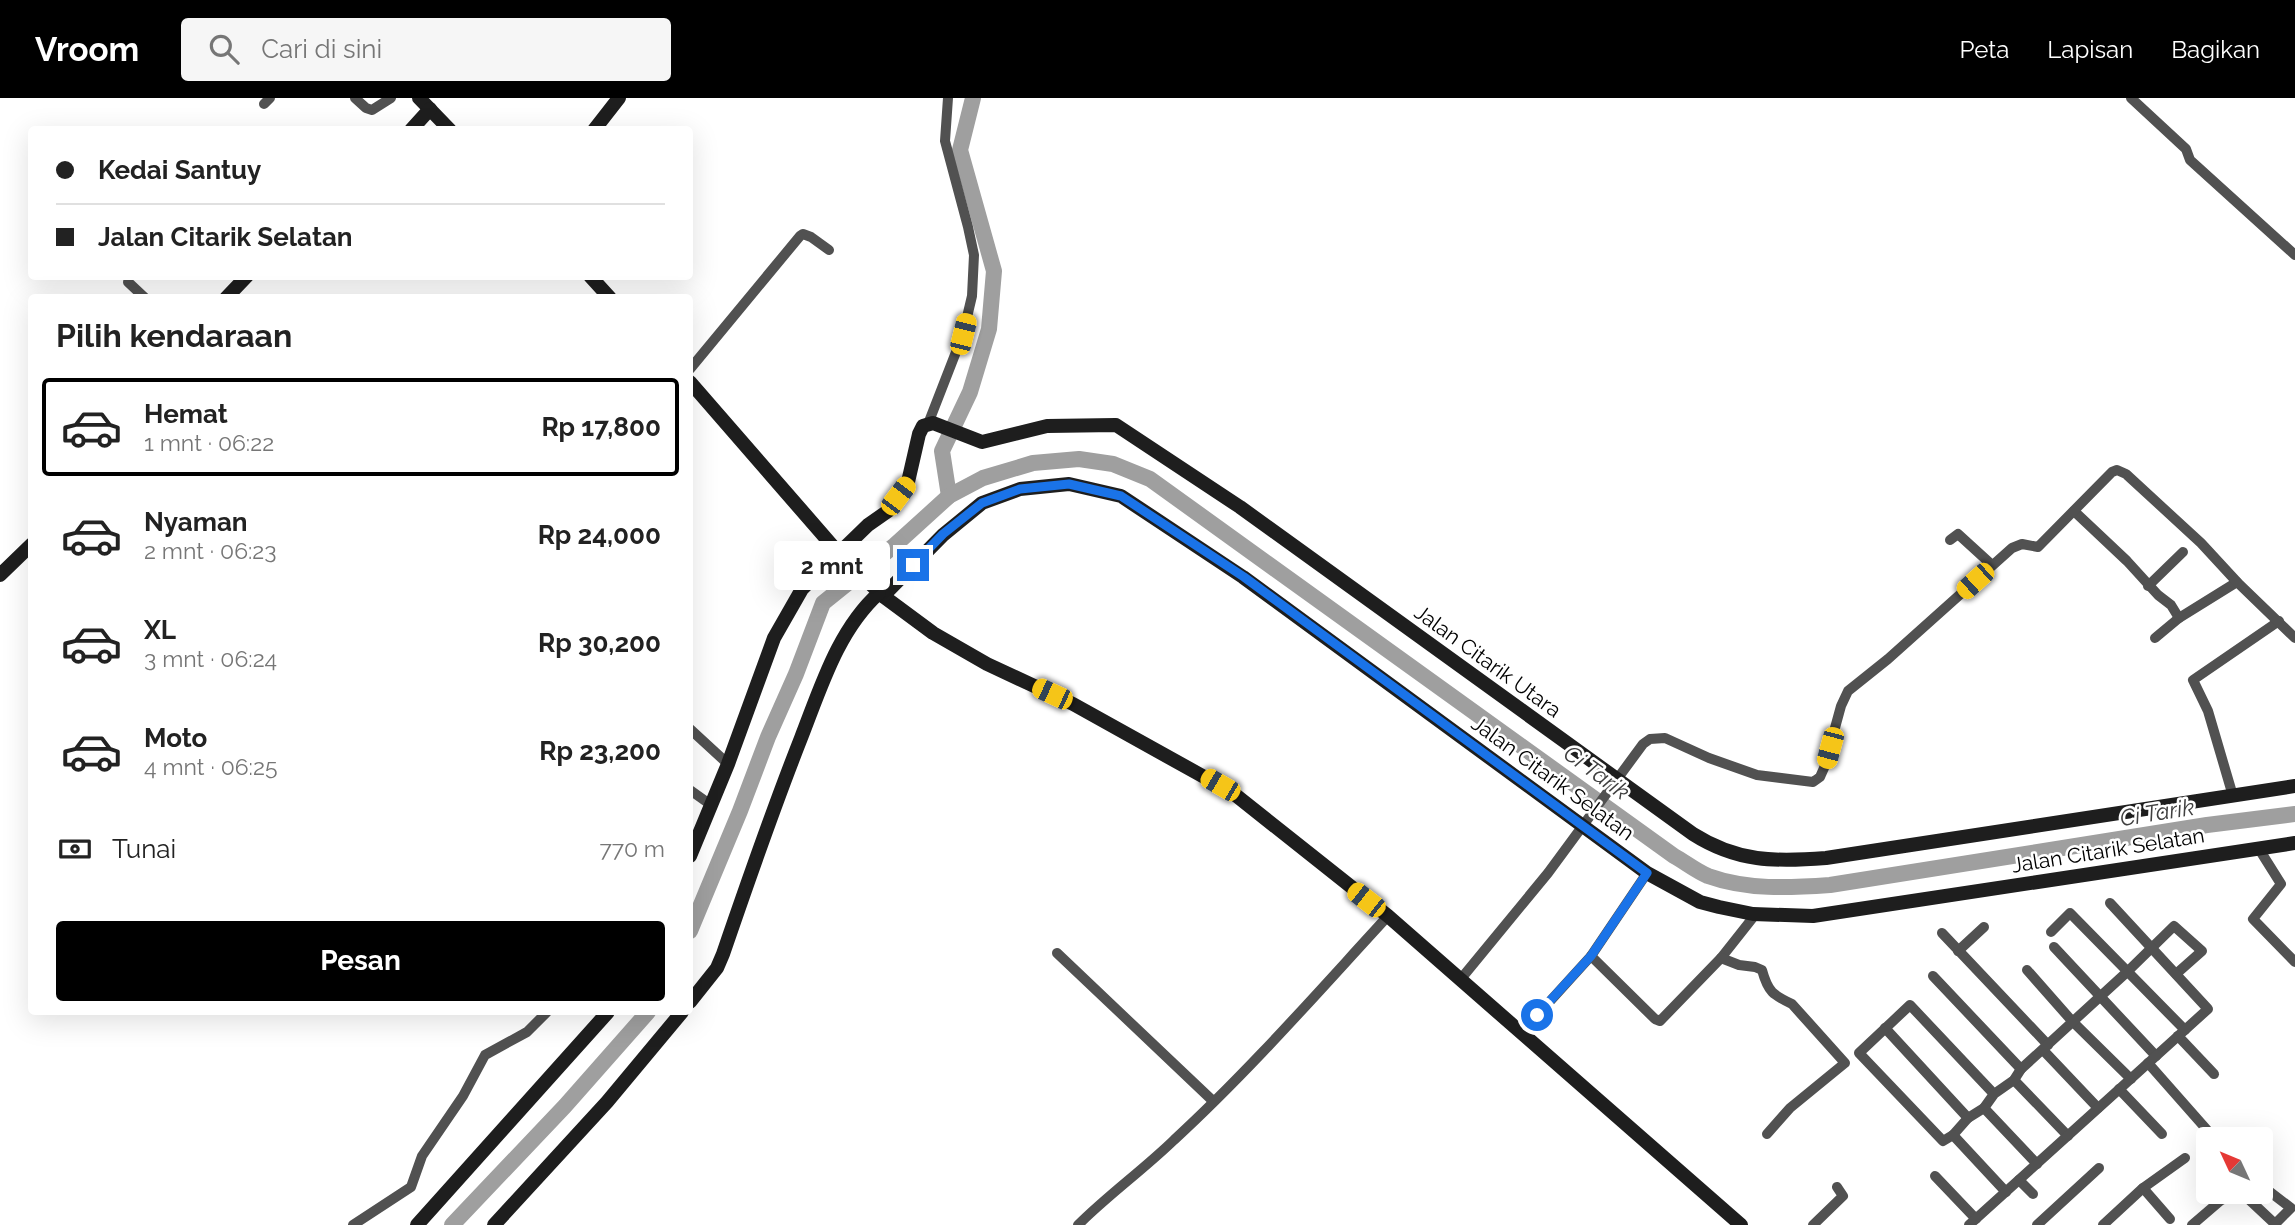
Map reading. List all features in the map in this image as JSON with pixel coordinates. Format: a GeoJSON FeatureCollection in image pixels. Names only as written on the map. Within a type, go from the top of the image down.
{"type":"FeatureCollection","features":[{"type":"Feature","properties":{"kind":"street"},"geometry":{"type":"LineString","coordinates":[[355,98],[372,110],[391,98]]}},
{"type":"Feature","properties":{"kind":"street"},"geometry":{"type":"LineString","coordinates":[[419,98],[446,126]]}},
{"type":"Feature","properties":{"kind":"street"},"geometry":{"type":"LineString","coordinates":[[597,126],[619,98]]}},
{"type":"Feature","properties":{"kind":"street"},"geometry":{"type":"LineString","coordinates":[[693,849],[729,764],[774,638],[802,589],[868,525],[888,511],[908,482],[919,435],[923,426],[931,423],[963,334],[972,296],[974,256],[945,141],[948,98]]}},
{"type":"Feature","properties":{"kind":"street"},"geometry":{"type":"LineString","coordinates":[[2130,98],[2186,149],[2190,160],[2295,255]]}},
{"type":"Feature","properties":{"kind":"street"},"geometry":{"type":"LineString","coordinates":[[415,126],[430,109]]}},
{"type":"Feature","properties":{"kind":"street"},"geometry":{"type":"LineString","coordinates":[[693,365],[800,236],[803,234],[811,237],[829,250]]}},
{"type":"Feature","properties":{"kind":"street"},"geometry":{"type":"LineString","coordinates":[[230,294],[243,280]]}},
{"type":"Feature","properties":{"kind":"street"},"geometry":{"type":"LineString","coordinates":[[594,280],[606,294]]}},
{"type":"Feature","properties":{"kind":"street"},"geometry":{"type":"LineString","coordinates":[[128,282],[141,294]]}},
{"type":"Feature","properties":{"kind":"street"},"geometry":{"type":"LineString","coordinates":[[693,385],[840,555],[877,591],[933,633],[965,652],[1073,704],[1233,793],[1388,916],[1741,1225]]}},
{"type":"Feature","properties":{"kind":"street","name":"Jalan Citarik Utara"},"geometry":{"type":"LineString","coordinates":[[931,423],[982,442],[1047,426],[1116,425],[1240,507],[1615,781],[1713,847],[1755,859],[1791,861],[2049,825],[2295,786]]}},
{"type":"Feature","properties":{"kind":"street"},"geometry":{"type":"LineString","coordinates":[[1460,980],[1540,882],[1643,744],[1650,739],[1665,738],[1709,758],[1758,775],[1813,782],[1820,777],[1824,768],[1841,706],[1853,685],[1888,659],[2012,548],[2022,544],[2038,547],[2112,472],[2121,471],[2201,543],[2295,638]]}},
{"type":"Feature","properties":{"kind":"street","name":"Jalan Citarik Selatan"},"geometry":{"type":"LineString","coordinates":[[693,998],[717,968],[723,954],[778,797],[833,658],[849,629],[877,591],[982,503],[1020,489],[1069,484],[1121,496],[1244,577],[1647,873],[1700,902],[1755,915],[1813,916],[2295,843]]}},
{"type":"Feature","properties":{"kind":"street"},"geometry":{"type":"LineString","coordinates":[[2074,511],[2127,561],[2148,586],[2171,605],[2179,618]]}},
{"type":"Feature","properties":{"kind":"street"},"geometry":{"type":"LineString","coordinates":[[1950,540],[1956,534],[1959,535],[1992,565]]}},
{"type":"Feature","properties":{"kind":"street"},"geometry":{"type":"LineString","coordinates":[[0,575],[28,548]]}},
{"type":"Feature","properties":{"kind":"street"},"geometry":{"type":"LineString","coordinates":[[2148,586],[2183,552]]}},
{"type":"Feature","properties":{"kind":"street"},"geometry":{"type":"LineString","coordinates":[[2155,638],[2179,618],[2237,582]]}},
{"type":"Feature","properties":{"kind":"street"},"geometry":{"type":"LineString","coordinates":[[2233,796],[2208,711],[2193,680],[2278,621]]}},
{"type":"Feature","properties":{"kind":"street"},"geometry":{"type":"LineString","coordinates":[[693,732],[729,764]]}},
{"type":"Feature","properties":{"kind":"street"},"geometry":{"type":"LineString","coordinates":[[693,792],[711,805]]}},
{"type":"Feature","properties":{"kind":"street"},"geometry":{"type":"LineString","coordinates":[[2259,849],[2281,884],[2253,919],[2295,962]]}},
{"type":"Feature","properties":{"kind":"street"},"geometry":{"type":"LineString","coordinates":[[1522,1032],[1591,956],[1647,873]]}},
{"type":"Feature","properties":{"kind":"street"},"geometry":{"type":"LineString","coordinates":[[1935,1176],[1973,1222],[2208,1009],[2110,903]]}},
{"type":"Feature","properties":{"kind":"street"},"geometry":{"type":"LineString","coordinates":[[2051,932],[2070,913],[2127,972],[2214,1073]]}},
{"type":"Feature","properties":{"kind":"street"},"geometry":{"type":"LineString","coordinates":[[1591,956],[1660,1021],[1721,958],[1755,915]]}},
{"type":"Feature","properties":{"kind":"street"},"geometry":{"type":"LineString","coordinates":[[1078,1225],[1103,1200],[1174,1141],[1250,1066],[1388,916]]}},
{"type":"Feature","properties":{"kind":"street"},"geometry":{"type":"LineString","coordinates":[[1994,1094],[1910,1005],[1859,1052],[1943,1141],[1953,1135],[1968,1118],[1984,1108],[1994,1094],[2014,1080],[2021,1069],[2174,926],[2202,951],[2176,974]]}},
{"type":"Feature","properties":{"kind":"street"},"geometry":{"type":"LineString","coordinates":[[1958,951],[1984,927]]}},
{"type":"Feature","properties":{"kind":"street"},"geometry":{"type":"LineString","coordinates":[[1942,933],[2098,1108]]}},
{"type":"Feature","properties":{"kind":"street"},"geometry":{"type":"LineString","coordinates":[[2054,947],[2100,997],[2206,1127]]}},
{"type":"Feature","properties":{"kind":"street"},"geometry":{"type":"LineString","coordinates":[[1057,953],[1213,1101]]}},
{"type":"Feature","properties":{"kind":"street"},"geometry":{"type":"LineString","coordinates":[[1721,958],[1762,970],[1764,980],[1773,992],[1781,1000],[1790,1002],[1845,1063],[1790,1108],[1768,1134]]}},
{"type":"Feature","properties":{"kind":"street"},"geometry":{"type":"LineString","coordinates":[[2028,970],[2072,1021],[2130,1079]]}},
{"type":"Feature","properties":{"kind":"street"},"geometry":{"type":"LineString","coordinates":[[1933,976],[2021,1069]]}},
{"type":"Feature","properties":{"kind":"street"},"geometry":{"type":"LineString","coordinates":[[353,1225],[411,1187],[422,1156],[463,1096],[485,1055],[527,1032],[544,1015]]}},
{"type":"Feature","properties":{"kind":"street"},"geometry":{"type":"LineString","coordinates":[[417,1225],[605,1015]]}},
{"type":"Feature","properties":{"kind":"street"},"geometry":{"type":"LineString","coordinates":[[494,1225],[607,1101],[679,1015]]}},
{"type":"Feature","properties":{"kind":"street"},"geometry":{"type":"LineString","coordinates":[[1885,1028],[1968,1118]]}},
{"type":"Feature","properties":{"kind":"street"},"geometry":{"type":"LineString","coordinates":[[2014,1080],[2068,1136]]}},
{"type":"Feature","properties":{"kind":"street"},"geometry":{"type":"LineString","coordinates":[[2119,1089],[2162,1134]]}},
{"type":"Feature","properties":{"kind":"street"},"geometry":{"type":"LineString","coordinates":[[1984,1108],[2037,1164]]}},
{"type":"Feature","properties":{"kind":"street"},"geometry":{"type":"LineString","coordinates":[[1953,1135],[2006,1192]]}},
{"type":"Feature","properties":{"kind":"street"},"geometry":{"type":"LineString","coordinates":[[2102,1225],[2143,1188],[2185,1158]]}},
{"type":"Feature","properties":{"kind":"street"},"geometry":{"type":"LineString","coordinates":[[2037,1225],[2099,1168]]}},
{"type":"Feature","properties":{"kind":"street"},"geometry":{"type":"LineString","coordinates":[[2019,1180],[2033,1194]]}},
{"type":"Feature","properties":{"kind":"street"},"geometry":{"type":"LineString","coordinates":[[1813,1225],[1843,1196],[1837,1187]]}},
{"type":"Feature","properties":{"kind":"street"},"geometry":{"type":"LineString","coordinates":[[2143,1188],[2170,1219]]}},
{"type":"Feature","properties":{"kind":"street"},"geometry":{"type":"LineString","coordinates":[[2251,1204],[2275,1225],[2291,1208],[2273,1194]]}},
{"type":"Feature","properties":{"kind":"street"},"geometry":{"type":"LineString","coordinates":[[2192,1225],[2216,1204]]}},
{"type":"Feature","properties":{"kind":"waterway"},"geometry":{"type":"LineString","coordinates":[[949,496],[942,451],[970,392],[989,329],[994,271],[960,150],[973,98]]}},
{"type":"Feature","properties":{"kind":"waterway","name":"Ci Tarik"},"geometry":{"type":"LineString","coordinates":[[693,924],[823,603],[895,545],[949,496],[983,478],[1033,463],[1079,459],[1113,464],[1150,479],[1674,856],[1704,874],[1723,881],[1768,887],[1830,885],[2207,825],[2295,814]]}},
{"type":"Feature","properties":{"kind":"waterway"},"geometry":{"type":"LineString","coordinates":[[452,1225],[565,1106],[645,1015]]}},
{"type":"Feature","properties":{"kind":"route"},"geometry":{"type":"LineString","coordinates":[[913,565],[943,534],[982,503],[1020,489],[1069,484],[1121,496],[1244,577],[1647,873],[1591,956],[1537,1015]]}}]}
